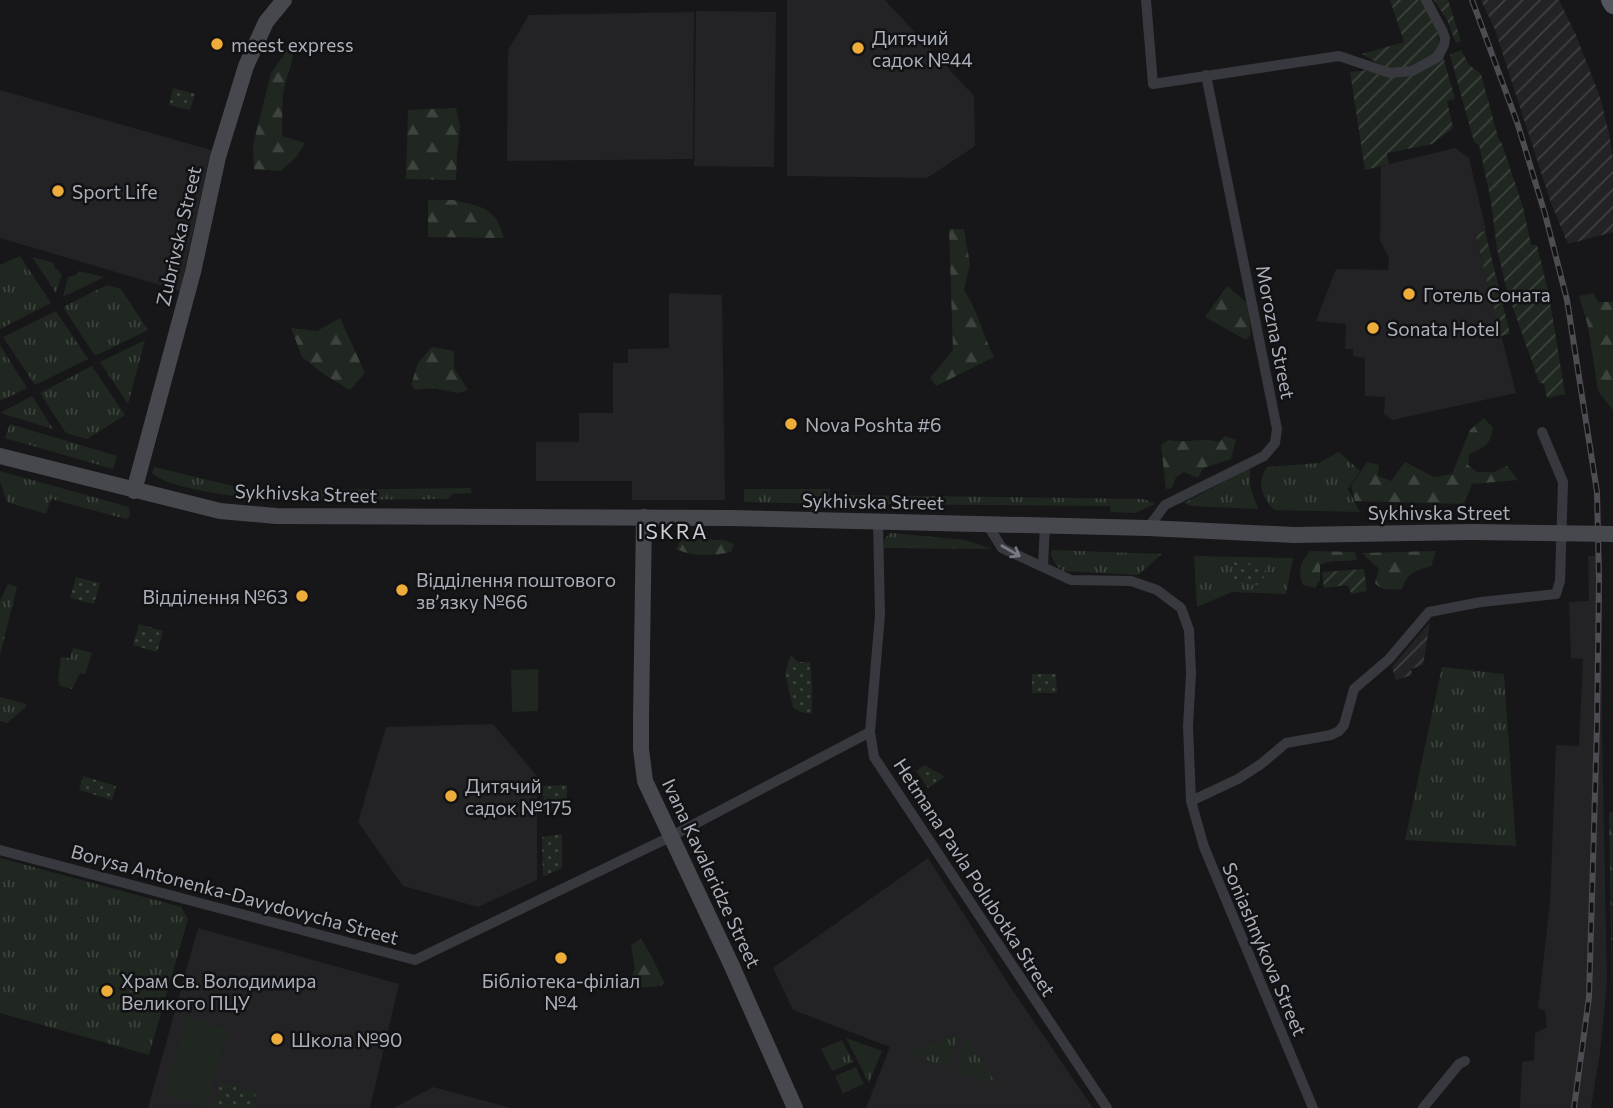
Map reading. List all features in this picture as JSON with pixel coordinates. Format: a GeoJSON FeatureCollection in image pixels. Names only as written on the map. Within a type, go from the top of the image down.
{"type":"FeatureCollection","features":[{"type":"Feature","properties":{"kind":"main road","name":"Zubrivska Street"},"geometry":{"type":"LineString","coordinates":[[134,491],[193,272],[218,157],[246,66],[266,22],[284,0]]}},
{"type":"Feature","properties":{"kind":"main road"},"geometry":{"type":"LineString","coordinates":[[1609,0],[1613,5]]}},
{"type":"Feature","properties":{"kind":"main road","name":"Sykhivska Street"},"geometry":{"type":"LineString","coordinates":[[0,456],[220,511],[276,516],[644,517],[1045,525],[1294,535],[1613,534]]}},
{"type":"Feature","properties":{"kind":"main road","name":"Ivana Kavaleridze Street"},"geometry":{"type":"LineString","coordinates":[[644,517],[641,749],[645,781],[795,1108]]}},
{"type":"Feature","properties":{"kind":"street"},"geometry":{"type":"LineString","coordinates":[[1146,0],[1153,84],[1339,56],[1391,73],[1404,73],[1429,64],[1442,51],[1445,38],[1426,0]]}},
{"type":"Feature","properties":{"kind":"street","name":"Morozna Street"},"geometry":{"type":"LineString","coordinates":[[1148,528],[1165,505],[1264,456],[1275,443],[1277,429],[1206,75]]}},
{"type":"Feature","properties":{"kind":"street"},"geometry":{"type":"LineString","coordinates":[[1191,802],[1238,779],[1286,743],[1331,735],[1339,731],[1344,725],[1354,689],[1389,659],[1429,612],[1481,602],[1556,594],[1560,582],[1563,482],[1542,432]]}},
{"type":"Feature","properties":{"kind":"street","name":"Hetmana Pavla Polubotka Street"},"geometry":{"type":"LineString","coordinates":[[878,523],[880,615],[870,732],[874,757],[1107,1108]]}},
{"type":"Feature","properties":{"kind":"street","name":"Soniashnykova Street"},"geometry":{"type":"LineString","coordinates":[[988,524],[1002,548],[1070,579],[1131,581],[1157,590],[1181,608],[1189,629],[1191,673],[1188,726],[1191,802],[1204,847],[1313,1108]]}},
{"type":"Feature","properties":{"kind":"street"},"geometry":{"type":"LineString","coordinates":[[1043,567],[1045,525]]}},
{"type":"Feature","properties":{"kind":"street","name":"Borysa Antonenka-Davydovycha Street"},"geometry":{"type":"LineString","coordinates":[[0,850],[415,960],[670,837],[870,732]]}},
{"type":"Feature","properties":{"kind":"street"},"geometry":{"type":"LineString","coordinates":[[1423,1108],[1459,1064],[1465,1061]]}},
{"type":"Feature","properties":{"kind":"shaded area","name":"Дитячий садок №44"},"geometry":{"type":"Polygon","coordinates":[[[787,0],[885,0],[974,96],[975,146],[927,178],[787,176],[787,0]]]}},
{"type":"Feature","properties":{"kind":"shaded area"},"geometry":{"type":"Polygon","coordinates":[[[1481,0],[1559,0],[1600,97],[1609,133],[1613,159],[1613,232],[1568,244],[1551,203],[1495,30],[1481,0]]]}},
{"type":"Feature","properties":{"kind":"shaded area"},"geometry":{"type":"Polygon","coordinates":[[[696,11],[776,12],[774,167],[694,166],[696,11]]]}},
{"type":"Feature","properties":{"kind":"shaded area"},"geometry":{"type":"Polygon","coordinates":[[[694,12],[693,159],[507,161],[508,50],[529,15],[694,12]]]}},
{"type":"Feature","properties":{"kind":"shaded area"},"geometry":{"type":"Polygon","coordinates":[[[0,90],[211,150],[180,291],[0,238],[0,90]]]}},
{"type":"Feature","properties":{"kind":"shaded area","name":"Готель Соната"},"geometry":{"type":"Polygon","coordinates":[[[1455,148],[1469,158],[1486,230],[1475,234],[1516,393],[1392,420],[1384,414],[1385,397],[1365,396],[1365,358],[1353,356],[1353,349],[1345,349],[1346,324],[1316,321],[1336,269],[1388,270],[1389,259],[1380,240],[1381,166],[1455,148]]]}},
{"type":"Feature","properties":{"kind":"shaded area"},"geometry":{"type":"Polygon","coordinates":[[[669,293],[722,295],[725,500],[632,500],[632,481],[536,481],[536,442],[579,442],[579,413],[613,413],[613,363],[628,363],[628,349],[669,348],[669,293]]]}},
{"type":"Feature","properties":{"kind":"shaded area"},"geometry":{"type":"Polygon","coordinates":[[[1588,556],[1602,556],[1607,982],[1600,1053],[1591,1108],[1520,1108],[1522,1062],[1534,1060],[1535,1033],[1547,1027],[1545,1011],[1538,1008],[1550,903],[1556,745],[1579,746],[1583,659],[1571,658],[1569,602],[1589,601],[1588,556]]]}},
{"type":"Feature","properties":{"kind":"shaded area"},"geometry":{"type":"Polygon","coordinates":[[[1430,622],[1423,665],[1411,669],[1412,675],[1396,680],[1392,667],[1430,622]]]}},
{"type":"Feature","properties":{"kind":"shaded area","name":"Дитячий садок №175"},"geometry":{"type":"Polygon","coordinates":[[[493,724],[537,776],[537,880],[478,907],[403,886],[358,822],[386,727],[493,724]]]}},
{"type":"Feature","properties":{"kind":"shaded area"},"geometry":{"type":"Polygon","coordinates":[[[928,858],[1009,985],[1093,1108],[866,1108],[890,1047],[793,1010],[773,968],[928,858]]]}},
{"type":"Feature","properties":{"kind":"shaded area","name":"Школа №90"},"geometry":{"type":"Polygon","coordinates":[[[198,928],[399,984],[370,1108],[148,1108],[198,928]]]}},
{"type":"Feature","properties":{"kind":"shaded area"},"geometry":{"type":"Polygon","coordinates":[[[433,1087],[511,1108],[394,1108],[433,1087]]]}},
{"type":"Feature","properties":{"kind":"green space"},"geometry":{"type":"Polygon","coordinates":[[[1390,0],[1421,0],[1438,35],[1437,49],[1432,55],[1404,68],[1391,69],[1362,54],[1404,42],[1390,0]]]}},
{"type":"Feature","properties":{"kind":"green space"},"geometry":{"type":"Polygon","coordinates":[[[1434,0],[1448,0],[1461,41],[1456,43],[1447,20],[1434,0]]]}},
{"type":"Feature","properties":{"kind":"green space"},"geometry":{"type":"Polygon","coordinates":[[[291,39],[293,56],[284,90],[282,136],[305,143],[297,156],[281,171],[254,169],[253,145],[271,73],[291,39]]]}},
{"type":"Feature","properties":{"kind":"green space"},"geometry":{"type":"Polygon","coordinates":[[[1461,50],[1469,65],[1481,74],[1498,137],[1523,207],[1531,245],[1537,245],[1549,295],[1565,394],[1547,398],[1507,291],[1479,145],[1474,142],[1450,55],[1461,50]]]}},
{"type":"Feature","properties":{"kind":"green space"},"geometry":{"type":"Polygon","coordinates":[[[1443,56],[1455,99],[1447,101],[1453,128],[1432,144],[1387,153],[1389,164],[1365,170],[1350,72],[1369,70],[1400,77],[1426,69],[1443,56]]]}},
{"type":"Feature","properties":{"kind":"green space"},"geometry":{"type":"Polygon","coordinates":[[[173,88],[195,94],[190,110],[169,105],[173,88]]]}},
{"type":"Feature","properties":{"kind":"green space"},"geometry":{"type":"Polygon","coordinates":[[[456,108],[460,126],[456,180],[406,179],[408,110],[456,108]]]}},
{"type":"Feature","properties":{"kind":"green space"},"geometry":{"type":"Polygon","coordinates":[[[428,200],[453,200],[480,207],[492,214],[504,238],[428,237],[428,200]]]}},
{"type":"Feature","properties":{"kind":"green space"},"geometry":{"type":"Polygon","coordinates":[[[949,229],[964,229],[970,264],[964,290],[994,357],[936,386],[930,378],[953,350],[949,229]]]}},
{"type":"Feature","properties":{"kind":"green space"},"geometry":{"type":"Polygon","coordinates":[[[1485,231],[1510,334],[1501,336],[1475,233],[1485,231]]]}},
{"type":"Feature","properties":{"kind":"green space"},"geometry":{"type":"Polygon","coordinates":[[[20,256],[51,303],[0,329],[0,265],[20,256]]]}},
{"type":"Feature","properties":{"kind":"green space"},"geometry":{"type":"Polygon","coordinates":[[[32,257],[54,263],[55,268],[62,274],[56,293],[32,257]]]}},
{"type":"Feature","properties":{"kind":"green space"},"geometry":{"type":"Polygon","coordinates":[[[79,271],[104,277],[63,297],[68,277],[79,271]]]}},
{"type":"Feature","properties":{"kind":"green space"},"geometry":{"type":"Polygon","coordinates":[[[107,285],[121,289],[148,330],[95,356],[63,307],[107,285]]]}},
{"type":"Feature","properties":{"kind":"green space"},"geometry":{"type":"Polygon","coordinates":[[[1227,286],[1247,303],[1251,334],[1246,340],[1205,317],[1227,286]]]}},
{"type":"Feature","properties":{"kind":"green space"},"geometry":{"type":"Polygon","coordinates":[[[1593,293],[1598,302],[1613,302],[1613,410],[1598,391],[1588,326],[1579,296],[1593,293]]]}},
{"type":"Feature","properties":{"kind":"green space"},"geometry":{"type":"Polygon","coordinates":[[[56,311],[88,359],[35,385],[3,337],[56,311]]]}},
{"type":"Feature","properties":{"kind":"green space"},"geometry":{"type":"Polygon","coordinates":[[[340,318],[365,373],[350,390],[302,357],[291,328],[317,331],[340,318]]]}},
{"type":"Feature","properties":{"kind":"green space"},"geometry":{"type":"Polygon","coordinates":[[[145,340],[128,404],[100,362],[145,340]]]}},
{"type":"Feature","properties":{"kind":"green space"},"geometry":{"type":"Polygon","coordinates":[[[0,345],[27,388],[0,401],[0,345]]]}},
{"type":"Feature","properties":{"kind":"green space"},"geometry":{"type":"Polygon","coordinates":[[[432,347],[454,351],[454,368],[468,390],[458,393],[432,388],[416,390],[411,385],[418,363],[432,347]]]}},
{"type":"Feature","properties":{"kind":"green space"},"geometry":{"type":"Polygon","coordinates":[[[92,366],[125,415],[87,439],[66,433],[40,393],[92,366]]]}},
{"type":"Feature","properties":{"kind":"green space"},"geometry":{"type":"Polygon","coordinates":[[[32,396],[53,429],[0,413],[32,396]]]}},
{"type":"Feature","properties":{"kind":"green space"},"geometry":{"type":"Polygon","coordinates":[[[1484,418],[1493,428],[1490,438],[1483,447],[1469,454],[1468,465],[1477,472],[1494,472],[1507,466],[1518,480],[1472,484],[1464,504],[1355,501],[1351,486],[1367,462],[1379,465],[1378,476],[1391,481],[1405,462],[1434,477],[1452,474],[1470,430],[1484,418]]]}},
{"type":"Feature","properties":{"kind":"green space"},"geometry":{"type":"Polygon","coordinates":[[[10,424],[117,456],[113,469],[5,438],[10,424]]]}},
{"type":"Feature","properties":{"kind":"green space"},"geometry":{"type":"Polygon","coordinates":[[[1225,436],[1236,440],[1231,459],[1203,468],[1198,478],[1184,472],[1176,477],[1172,488],[1166,489],[1161,445],[1169,440],[1219,442],[1225,436]]]}},
{"type":"Feature","properties":{"kind":"green space"},"geometry":{"type":"Polygon","coordinates":[[[1339,452],[1360,471],[1348,489],[1360,512],[1274,510],[1264,495],[1261,484],[1267,467],[1319,463],[1339,452]]]}},
{"type":"Feature","properties":{"kind":"green space"},"geometry":{"type":"Polygon","coordinates":[[[154,467],[237,487],[300,490],[300,502],[222,494],[180,486],[152,473],[154,467]]]}},
{"type":"Feature","properties":{"kind":"green space"},"geometry":{"type":"Polygon","coordinates":[[[1250,468],[1250,487],[1258,509],[1192,506],[1184,503],[1250,468]]]}},
{"type":"Feature","properties":{"kind":"green space"},"geometry":{"type":"Polygon","coordinates":[[[0,471],[129,507],[130,516],[126,519],[51,499],[46,514],[7,502],[0,481],[0,471]]]}},
{"type":"Feature","properties":{"kind":"green space"},"geometry":{"type":"Polygon","coordinates":[[[471,488],[472,493],[452,494],[448,499],[311,500],[311,490],[471,488]]]}},
{"type":"Feature","properties":{"kind":"green space"},"geometry":{"type":"Polygon","coordinates":[[[744,489],[830,489],[830,504],[744,502],[744,489]]]}},
{"type":"Feature","properties":{"kind":"green space"},"geometry":{"type":"Polygon","coordinates":[[[841,495],[1144,499],[1155,504],[1135,513],[1111,512],[1110,506],[854,504],[852,509],[842,509],[841,495]]]}},
{"type":"Feature","properties":{"kind":"green space"},"geometry":{"type":"Polygon","coordinates":[[[891,533],[965,540],[992,549],[883,548],[885,538],[891,533]]]}},
{"type":"Feature","properties":{"kind":"green space"},"geometry":{"type":"Polygon","coordinates":[[[724,540],[734,544],[731,552],[717,554],[696,555],[676,549],[680,541],[724,540]]]}},
{"type":"Feature","properties":{"kind":"green space"},"geometry":{"type":"Polygon","coordinates":[[[1052,550],[1162,554],[1138,575],[1063,571],[1056,565],[1051,555],[1052,550]]]}},
{"type":"Feature","properties":{"kind":"green space"},"geometry":{"type":"Polygon","coordinates":[[[1310,551],[1355,552],[1357,560],[1333,561],[1320,565],[1320,580],[1315,588],[1303,585],[1300,576],[1302,563],[1310,551]]]}},
{"type":"Feature","properties":{"kind":"green space"},"geometry":{"type":"Polygon","coordinates":[[[1436,551],[1431,566],[1413,573],[1402,589],[1395,590],[1384,589],[1375,583],[1379,569],[1362,553],[1436,551]]]}},
{"type":"Feature","properties":{"kind":"green space"},"geometry":{"type":"Polygon","coordinates":[[[1194,556],[1293,558],[1286,594],[1232,592],[1197,607],[1194,556]]]}},
{"type":"Feature","properties":{"kind":"green space"},"geometry":{"type":"Polygon","coordinates":[[[1233,562],[1266,565],[1262,585],[1233,583],[1233,562]]]}},
{"type":"Feature","properties":{"kind":"green space"},"geometry":{"type":"Polygon","coordinates":[[[1364,569],[1367,591],[1352,594],[1347,585],[1324,588],[1322,572],[1364,569]]]}},
{"type":"Feature","properties":{"kind":"green space"},"geometry":{"type":"Polygon","coordinates":[[[76,577],[100,583],[94,604],[70,598],[76,577]]]}},
{"type":"Feature","properties":{"kind":"green space"},"geometry":{"type":"Polygon","coordinates":[[[8,584],[17,587],[0,655],[0,601],[8,584]]]}},
{"type":"Feature","properties":{"kind":"green space"},"geometry":{"type":"Polygon","coordinates":[[[139,624],[163,631],[157,652],[133,645],[139,624]]]}},
{"type":"Feature","properties":{"kind":"green space"},"geometry":{"type":"Polygon","coordinates":[[[73,648],[92,653],[85,674],[80,673],[72,689],[61,686],[58,680],[61,657],[70,658],[73,648]]]}},
{"type":"Feature","properties":{"kind":"green space"},"geometry":{"type":"Polygon","coordinates":[[[791,655],[798,662],[810,662],[812,714],[793,708],[785,673],[791,655]]]}},
{"type":"Feature","properties":{"kind":"green space"},"geometry":{"type":"Polygon","coordinates":[[[1442,667],[1504,674],[1516,846],[1405,840],[1442,667]]]}},
{"type":"Feature","properties":{"kind":"green space"},"geometry":{"type":"Polygon","coordinates":[[[538,669],[538,711],[512,712],[511,670],[538,669]]]}},
{"type":"Feature","properties":{"kind":"green space"},"geometry":{"type":"Polygon","coordinates":[[[1032,674],[1056,674],[1057,693],[1032,693],[1032,674]]]}},
{"type":"Feature","properties":{"kind":"green space"},"geometry":{"type":"Polygon","coordinates":[[[0,697],[26,704],[26,707],[7,723],[0,721],[0,697]]]}},
{"type":"Feature","properties":{"kind":"green space"},"geometry":{"type":"Polygon","coordinates":[[[925,765],[945,777],[928,788],[916,771],[925,765]]]}},
{"type":"Feature","properties":{"kind":"green space"},"geometry":{"type":"Polygon","coordinates":[[[83,776],[116,786],[112,800],[79,790],[83,776]]]}},
{"type":"Feature","properties":{"kind":"green space"},"geometry":{"type":"Polygon","coordinates":[[[567,785],[567,806],[544,808],[543,786],[567,785]]]}},
{"type":"Feature","properties":{"kind":"green space"},"geometry":{"type":"Polygon","coordinates":[[[1609,812],[1613,812],[1612,991],[1609,812]]]}},
{"type":"Feature","properties":{"kind":"green space"},"geometry":{"type":"Polygon","coordinates":[[[562,834],[562,868],[543,877],[542,837],[562,834]]]}},
{"type":"Feature","properties":{"kind":"green space"},"geometry":{"type":"Polygon","coordinates":[[[0,858],[181,907],[188,919],[149,1055],[0,1013],[0,858]]]}},
{"type":"Feature","properties":{"kind":"green space"},"geometry":{"type":"Polygon","coordinates":[[[641,939],[664,982],[661,986],[639,988],[629,982],[635,969],[631,945],[641,939]]]}},
{"type":"Feature","properties":{"kind":"green space"},"geometry":{"type":"Polygon","coordinates":[[[186,1018],[228,1030],[207,1107],[165,1095],[186,1018]]]}},
{"type":"Feature","properties":{"kind":"green space"},"geometry":{"type":"Polygon","coordinates":[[[959,1034],[947,1068],[909,1053],[959,1034]]]}},
{"type":"Feature","properties":{"kind":"green space"},"geometry":{"type":"Polygon","coordinates":[[[846,1038],[882,1051],[869,1083],[846,1038]]]}},
{"type":"Feature","properties":{"kind":"green space"},"geometry":{"type":"Polygon","coordinates":[[[967,1038],[997,1086],[957,1071],[967,1038]]]}},
{"type":"Feature","properties":{"kind":"green space"},"geometry":{"type":"Polygon","coordinates":[[[842,1040],[853,1062],[832,1071],[821,1049],[842,1040]]]}},
{"type":"Feature","properties":{"kind":"green space"},"geometry":{"type":"Polygon","coordinates":[[[856,1067],[864,1084],[843,1093],[835,1076],[856,1067]]]}},
{"type":"Feature","properties":{"kind":"green space"},"geometry":{"type":"Polygon","coordinates":[[[220,1082],[256,1093],[252,1108],[212,1108],[220,1082]]]}},
{"type":"Feature","properties":{"kind":"railway"},"geometry":{"type":"LineString","coordinates":[[1472,0],[1517,122],[1567,300],[1597,492],[1597,725],[1589,997],[1574,1108]]}},
{"type":"Feature","properties":{"kind":"place","name":"meest express"},"geometry":{"type":"Point","coordinates":[217,44]}},
{"type":"Feature","properties":{"kind":"place","name":"Дитячий садок №44"},"geometry":{"type":"Point","coordinates":[858,48]}},
{"type":"Feature","properties":{"kind":"place","name":"Sport Life"},"geometry":{"type":"Point","coordinates":[58,191]}},
{"type":"Feature","properties":{"kind":"place","name":"Готель Соната"},"geometry":{"type":"Point","coordinates":[1409,294]}},
{"type":"Feature","properties":{"kind":"place","name":"Sonata Hotel"},"geometry":{"type":"Point","coordinates":[1373,328]}},
{"type":"Feature","properties":{"kind":"place","name":"Nova Poshta #6"},"geometry":{"type":"Point","coordinates":[791,424]}},
{"type":"Feature","properties":{"kind":"place","name":"Відділення поштового зв’язку №66"},"geometry":{"type":"Point","coordinates":[402,590]}},
{"type":"Feature","properties":{"kind":"place","name":"Відділення №63"},"geometry":{"type":"Point","coordinates":[302,596]}},
{"type":"Feature","properties":{"kind":"place","name":"Дитячий садок №175"},"geometry":{"type":"Point","coordinates":[451,796]}},
{"type":"Feature","properties":{"kind":"place","name":"Бібліотека-філіал №4"},"geometry":{"type":"Point","coordinates":[561,958]}},
{"type":"Feature","properties":{"kind":"place","name":"Храм Св. Володимира Великого ПЦУ"},"geometry":{"type":"Point","coordinates":[107,991]}},
{"type":"Feature","properties":{"kind":"place","name":"Школа №90"},"geometry":{"type":"Point","coordinates":[277,1039]}},
{"type":"Feature","properties":{"kind":"district","name":"ISKRA"},"geometry":{"type":"Point","coordinates":[673,530]}}]}
